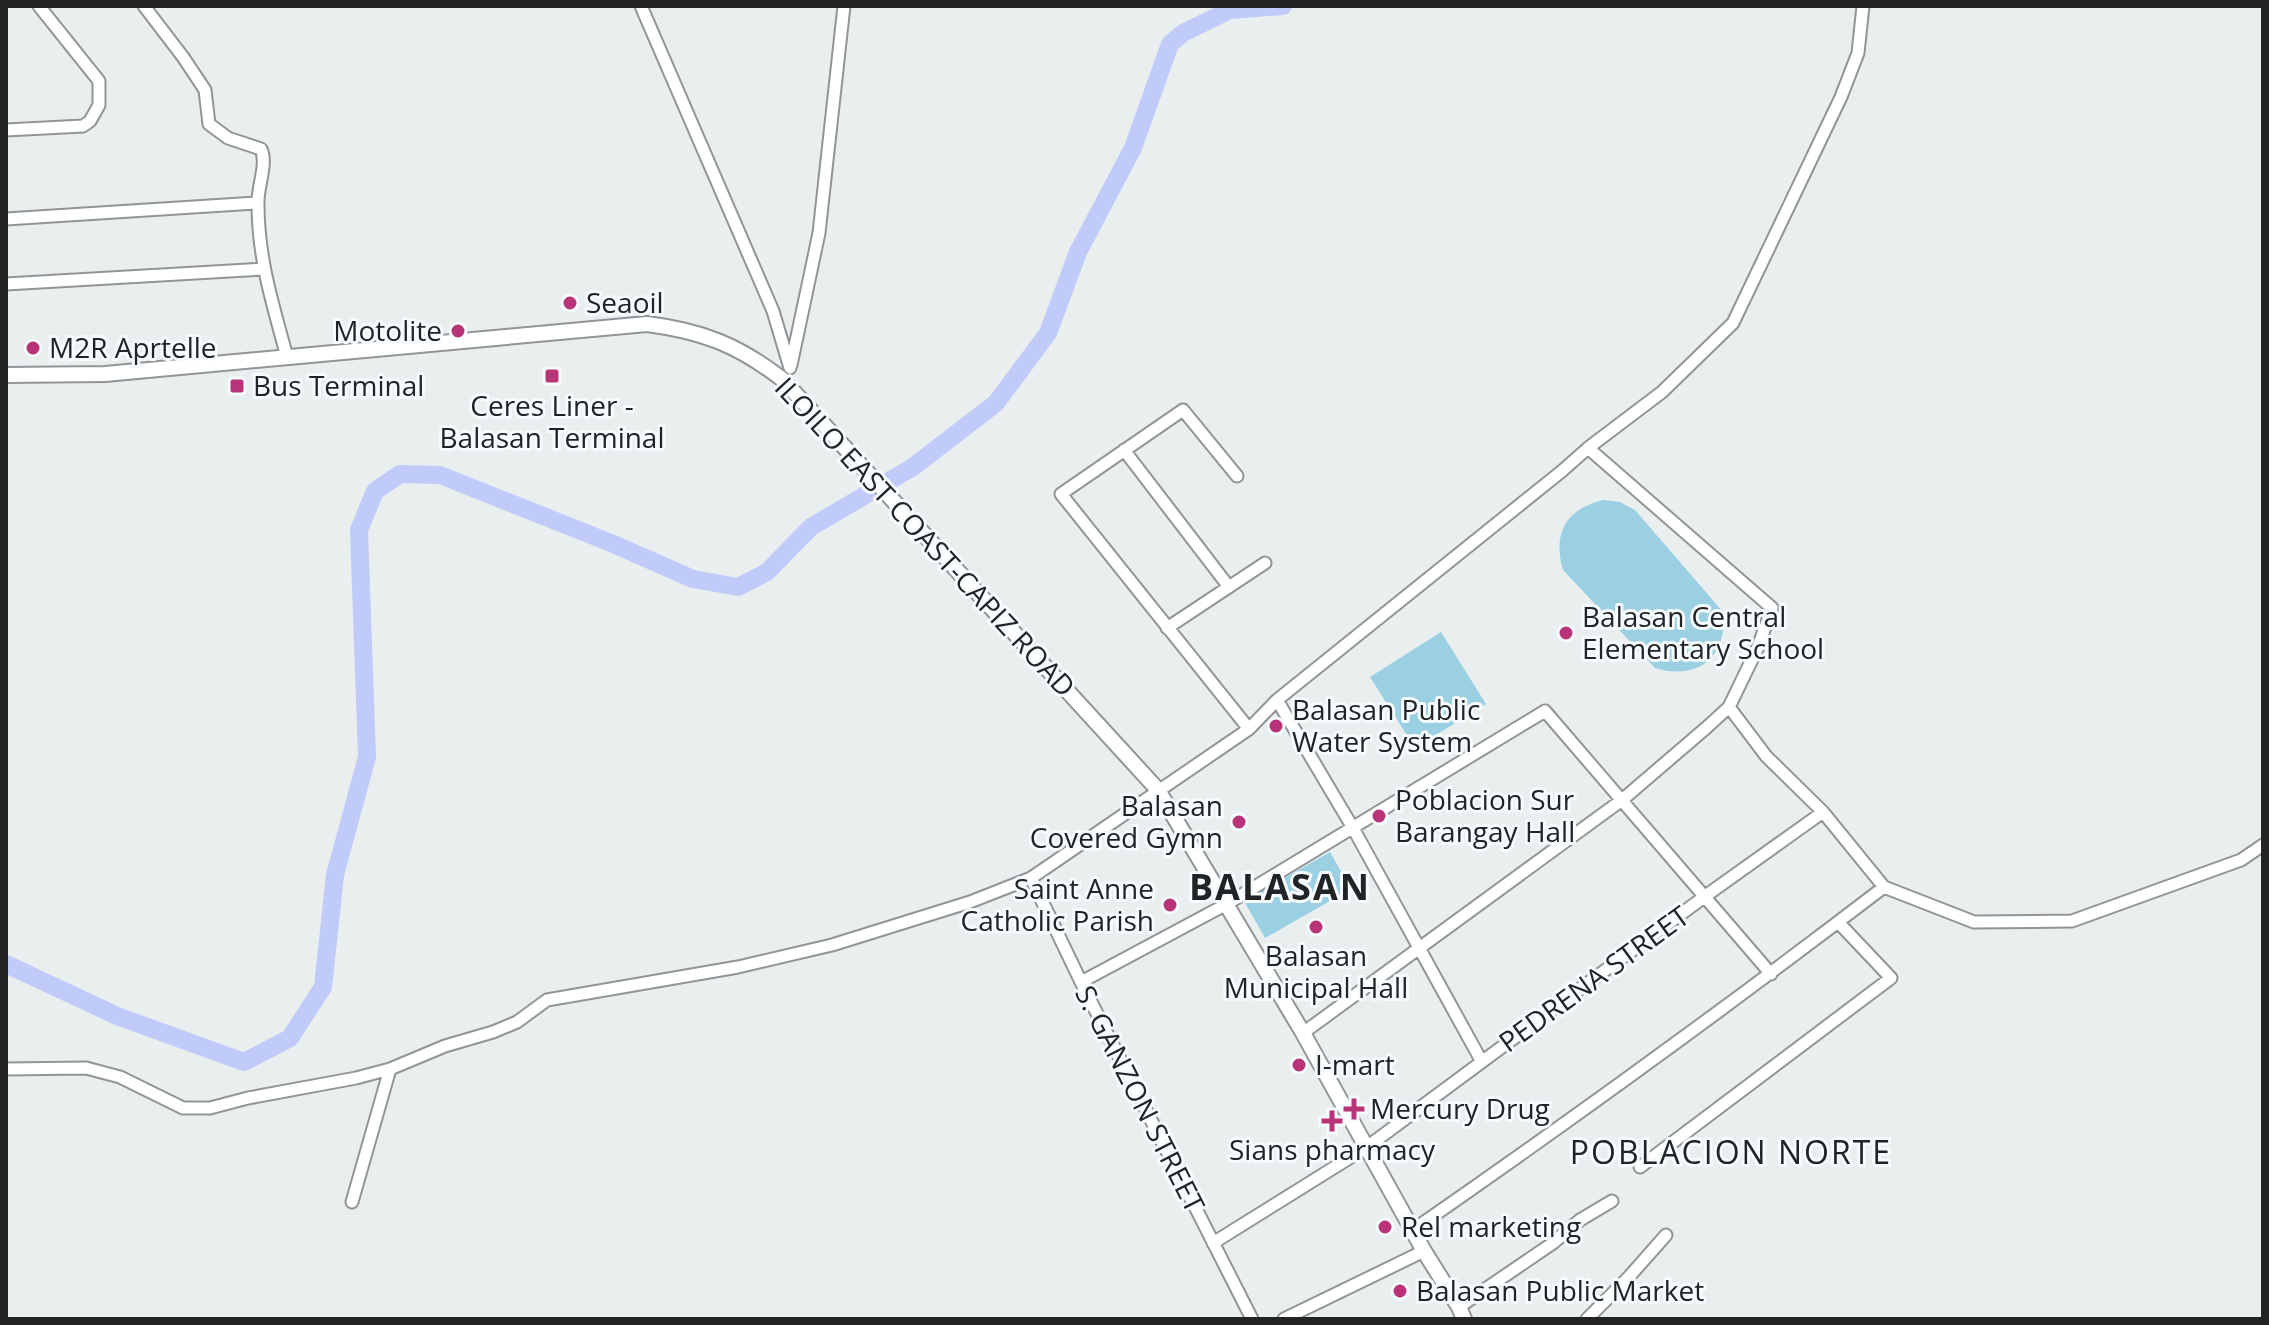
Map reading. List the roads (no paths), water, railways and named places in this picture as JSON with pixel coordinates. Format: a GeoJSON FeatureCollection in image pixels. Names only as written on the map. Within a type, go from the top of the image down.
{"type":"FeatureCollection","features":[{"type":"Feature","properties":{"kind":"main road","name":"ILOILO EAST COAST-CAPIZ ROAD"},"geometry":{"type":"LineString","coordinates":[[6,375],[105,374],[647,324],[683,329],[723,342],[786,374],[896,505],[1158,790],[1303,1033],[1424,1251],[1462,1313]]}},
{"type":"Feature","properties":{"kind":"street"},"geometry":{"type":"LineString","coordinates":[[6,130],[83,126],[90,121],[99,105],[99,81],[39,6]]}},
{"type":"Feature","properties":{"kind":"street"},"geometry":{"type":"LineString","coordinates":[[144,6],[205,90],[209,124],[228,138],[261,149],[265,157],[257,203],[263,269],[287,357]]}},
{"type":"Feature","properties":{"kind":"street"},"geometry":{"type":"LineString","coordinates":[[641,6],[773,311],[786,374]]}},
{"type":"Feature","properties":{"kind":"street"},"geometry":{"type":"LineString","coordinates":[[786,374],[819,233],[844,6]]}},
{"type":"Feature","properties":{"kind":"street"},"geometry":{"type":"LineString","coordinates":[[6,1069],[86,1068],[120,1077],[183,1108],[210,1108],[390,1069],[445,1046],[517,1022],[547,1000],[738,967],[832,945],[970,902],[1031,878],[1249,729],[1277,700],[1588,448],[1662,392],[1733,323],[1841,97],[1858,53],[1863,6]]}},
{"type":"Feature","properties":{"kind":"street"},"geometry":{"type":"LineString","coordinates":[[6,219],[257,203]]}},
{"type":"Feature","properties":{"kind":"street"},"geometry":{"type":"LineString","coordinates":[[6,284],[263,269]]}},
{"type":"Feature","properties":{"kind":"street"},"geometry":{"type":"LineString","coordinates":[[1237,476],[1183,410],[1061,494],[1249,729]]}},
{"type":"Feature","properties":{"kind":"street"},"geometry":{"type":"LineString","coordinates":[[1303,1033],[1622,800],[1729,707],[1758,647],[1772,608],[1588,448]]}},
{"type":"Feature","properties":{"kind":"street"},"geometry":{"type":"LineString","coordinates":[[1124,450],[1229,587]]}},
{"type":"Feature","properties":{"kind":"street"},"geometry":{"type":"LineString","coordinates":[[1167,628],[1265,563]]}},
{"type":"Feature","properties":{"kind":"street"},"geometry":{"type":"LineString","coordinates":[[1277,700],[1353,828],[1482,1062]]}},
{"type":"Feature","properties":{"kind":"street"},"geometry":{"type":"LineString","coordinates":[[1729,707],[1766,756],[1823,812],[1884,887],[1974,922],[2072,921],[2241,860],[2263,845]]}},
{"type":"Feature","properties":{"kind":"street"},"geometry":{"type":"LineString","coordinates":[[1081,982],[1225,905],[1545,711],[1771,974]]}},
{"type":"Feature","properties":{"kind":"street","name":"PEDRENA STREET"},"geometry":{"type":"LineString","coordinates":[[1213,1243],[1367,1147],[1823,812]]}},
{"type":"Feature","properties":{"kind":"street","name":"S. GANZON STREET"},"geometry":{"type":"LineString","coordinates":[[1031,878],[1252,1319]]}},
{"type":"Feature","properties":{"kind":"street"},"geometry":{"type":"LineString","coordinates":[[1413,1230],[1771,974],[1884,887]]}},
{"type":"Feature","properties":{"kind":"street"},"geometry":{"type":"LineString","coordinates":[[1640,1167],[1891,978],[1838,922]]}},
{"type":"Feature","properties":{"kind":"street"},"geometry":{"type":"LineString","coordinates":[[352,1202],[390,1069]]}},
{"type":"Feature","properties":{"kind":"street"},"geometry":{"type":"LineString","coordinates":[[1462,1313],[1580,1220],[1612,1201]]}},
{"type":"Feature","properties":{"kind":"street"},"geometry":{"type":"LineString","coordinates":[[1587,1319],[1666,1235]]}},
{"type":"Feature","properties":{"kind":"street"},"geometry":{"type":"LineString","coordinates":[[1284,1319],[1424,1251]]}},
{"type":"Feature","properties":{"kind":"waterway"},"geometry":{"type":"LineString","coordinates":[[6,964],[117,1016],[244,1062],[290,1038],[323,987],[335,875],[367,757],[359,530],[375,491],[400,474],[440,475],[693,579],[738,587],[767,572],[811,527],[913,467],[996,403],[1048,333],[1078,252],[1133,148],[1170,44],[1183,33],[1230,10],[1283,6]]}},
{"type":"Feature","properties":{"kind":"place","name":"Seaoil"},"geometry":{"type":"Point","coordinates":[570,303]}},
{"type":"Feature","properties":{"kind":"place","name":"Motolite"},"geometry":{"type":"Point","coordinates":[458,331]}},
{"type":"Feature","properties":{"kind":"place","name":"M2R Aprtelle"},"geometry":{"type":"Point","coordinates":[33,348]}},
{"type":"Feature","properties":{"kind":"place","name":"Ceres Liner - Balasan Terminal"},"geometry":{"type":"Point","coordinates":[552,376]}},
{"type":"Feature","properties":{"kind":"place","name":"Bus Terminal"},"geometry":{"type":"Point","coordinates":[237,386]}},
{"type":"Feature","properties":{"kind":"place","name":"Balasan Central Elementary School"},"geometry":{"type":"Point","coordinates":[1566,633]}},
{"type":"Feature","properties":{"kind":"place","name":"Balasan Public Water System"},"geometry":{"type":"Point","coordinates":[1276,726]}},
{"type":"Feature","properties":{"kind":"place","name":"Poblacion Sur Barangay Hall"},"geometry":{"type":"Point","coordinates":[1379,816]}},
{"type":"Feature","properties":{"kind":"place","name":"Balasan Covered Gymn"},"geometry":{"type":"Point","coordinates":[1239,822]}},
{"type":"Feature","properties":{"kind":"place","name":"Saint Anne Catholic Parish"},"geometry":{"type":"Point","coordinates":[1170,905]}},
{"type":"Feature","properties":{"kind":"place","name":"Balasan Municipal Hall"},"geometry":{"type":"Point","coordinates":[1316,927]}},
{"type":"Feature","properties":{"kind":"place","name":"I-mart"},"geometry":{"type":"Point","coordinates":[1299,1065]}},
{"type":"Feature","properties":{"kind":"place","name":"Mercury Drug"},"geometry":{"type":"Point","coordinates":[1354,1109]}},
{"type":"Feature","properties":{"kind":"place","name":"Sians pharmacy"},"geometry":{"type":"Point","coordinates":[1332,1121]}},
{"type":"Feature","properties":{"kind":"place","name":"Rel marketing"},"geometry":{"type":"Point","coordinates":[1385,1227]}},
{"type":"Feature","properties":{"kind":"place","name":"Balasan Public Market"},"geometry":{"type":"Point","coordinates":[1400,1291]}},
{"type":"Feature","properties":{"kind":"district","name":"BALASAN"},"geometry":{"type":"Point","coordinates":[1280,887]}},
{"type":"Feature","properties":{"kind":"district","name":"POBLACION NORTE"},"geometry":{"type":"Point","coordinates":[1731,1153]}}]}
